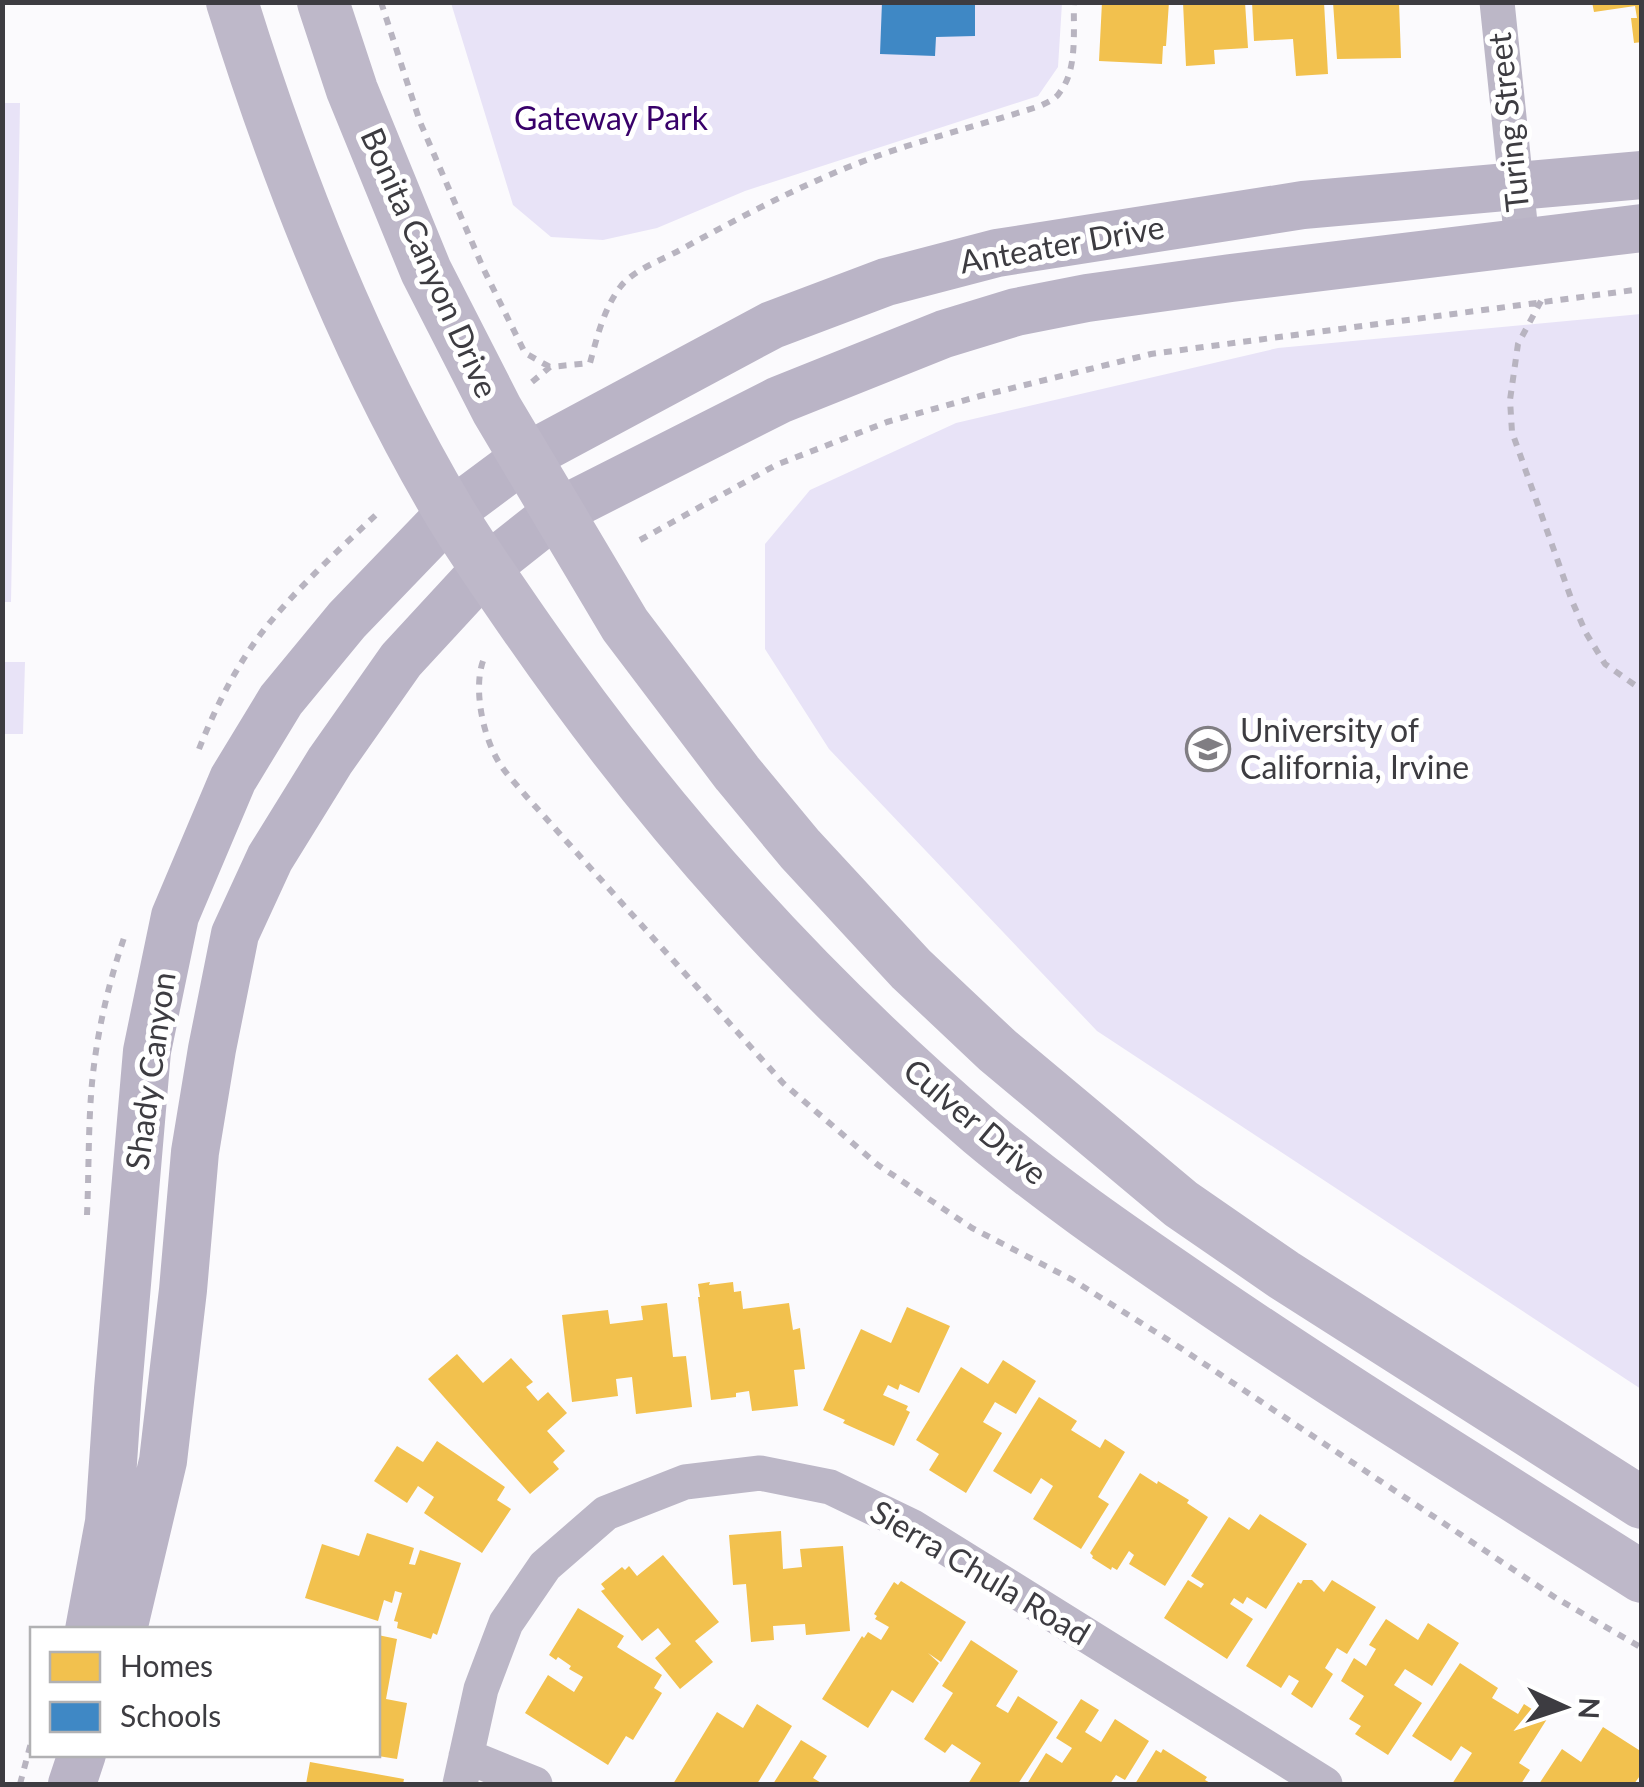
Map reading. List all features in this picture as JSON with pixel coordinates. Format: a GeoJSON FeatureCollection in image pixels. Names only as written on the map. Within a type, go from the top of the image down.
{"type":"FeatureCollection","features":[{"type":"Feature","properties":{"kind":"main road"},"geometry":{"type":"LineString","coordinates":[[232,2],[256,78],[326,262],[365,352],[450,513]]}},
{"type":"Feature","properties":{"kind":"main road","name":"Bonita Canyon Drive"},"geometry":{"type":"LineString","coordinates":[[323,2],[352,90],[426,271],[497,410],[556,513]]}},
{"type":"Feature","properties":{"kind":"main road","name":"Anteater Drive"},"geometry":{"type":"LineString","coordinates":[[524,458],[772,324],[886,282],[997,253],[1303,205],[1642,175]]}},
{"type":"Feature","properties":{"kind":"main road","name":"Anteater Drive"},"geometry":{"type":"LineString","coordinates":[[556,513],[779,400],[944,334],[1016,312],[1231,278],[1642,228]]}},
{"type":"Feature","properties":{"kind":"main road","name":"Shady Canyon"},"geometry":{"type":"LineString","coordinates":[[89,1627],[109,1522],[146,1051],[175,916],[233,779],[281,700],[348,620],[450,513],[524,458]]}},
{"type":"Feature","properties":{"kind":"main road","name":"Culver Drive"},"geometry":{"type":"LineString","coordinates":[[450,513],[485,569],[614,749],[699,854],[788,951],[878,1040],[984,1134],[1096,1221],[1271,1342],[1642,1577]]}},
{"type":"Feature","properties":{"kind":"main road"},"geometry":{"type":"LineString","coordinates":[[556,513],[625,625],[787,834],[911,969],[997,1050],[1181,1204],[1284,1275],[1642,1503]]}},
{"type":"Feature","properties":{"kind":"main road","name":"Shady Canyon"},"geometry":{"type":"LineString","coordinates":[[124,1627],[163,1462],[196,1152],[236,934],[270,858],[330,761],[401,660],[485,569],[556,513]]}},
{"type":"Feature","properties":{"kind":"main road"},"geometry":{"type":"LineString","coordinates":[[61,1784],[66,1757]]}},
{"type":"Feature","properties":{"kind":"main road"},"geometry":{"type":"LineString","coordinates":[[72,1784],[81,1757]]}},
{"type":"Feature","properties":{"kind":"street","name":"Turing Street"},"geometry":{"type":"LineString","coordinates":[[1496,2],[1522,242]]}},
{"type":"Feature","properties":{"kind":"street","name":"Sierra Chula Road"},"geometry":{"type":"LineString","coordinates":[[463,1770],[481,1689],[506,1622],[545,1566],[606,1513],[684,1482],[760,1473],[830,1487],[913,1527],[1324,1784]]}},
{"type":"Feature","properties":{"kind":"street"},"geometry":{"type":"LineString","coordinates":[[463,1770],[535,1784]]}},
{"type":"Feature","properties":{"kind":"path"},"geometry":{"type":"LineString","coordinates":[[381,2],[420,122],[484,270],[525,353],[550,367]]}},
{"type":"Feature","properties":{"kind":"path"},"geometry":{"type":"LineString","coordinates":[[532,382],[550,367],[590,363],[600,327],[622,284],[638,272],[831,174],[1040,106],[1058,96],[1068,78],[1072,55],[1074,2]]}},
{"type":"Feature","properties":{"kind":"path"},"geometry":{"type":"LineString","coordinates":[[640,540],[776,465],[887,422],[980,396],[1151,354],[1642,289]]}},
{"type":"Feature","properties":{"kind":"path"},"geometry":{"type":"LineString","coordinates":[[1541,301],[1518,344],[1510,400],[1512,432],[1586,633],[1605,664],[1642,690]]}},
{"type":"Feature","properties":{"kind":"path"},"geometry":{"type":"LineString","coordinates":[[20,1784],[30,1746]]}},
{"type":"Feature","properties":{"kind":"green space","name":"Gateway Park"},"geometry":{"type":"Polygon","coordinates":[[[451,3],[1062,3],[1058,67],[1038,96],[745,191],[657,228],[603,240],[551,237],[513,205],[451,3]]]}},
{"type":"Feature","properties":{"kind":"green space"},"geometry":{"type":"Polygon","coordinates":[[[3,103],[20,103],[11,602],[2,602],[3,103]]]}},
{"type":"Feature","properties":{"kind":"green space"},"geometry":{"type":"Polygon","coordinates":[[[1642,314],[1641,1389],[1097,1031],[829,749],[765,649],[765,544],[810,490],[956,423],[1278,348],[1642,314]]]}},
{"type":"Feature","properties":{"kind":"green space"},"geometry":{"type":"Polygon","coordinates":[[[3,662],[25,662],[23,734],[3,734],[3,662]]]}},
{"type":"Feature","properties":{"kind":"building: Homes"},"geometry":{"type":"Polygon","coordinates":[[[1102,2],[1169,2],[1162,64],[1099,61],[1102,2]]]}},
{"type":"Feature","properties":{"kind":"building: Homes"},"geometry":{"type":"Polygon","coordinates":[[[1183,2],[1245,2],[1248,48],[1214,50],[1215,64],[1186,66],[1183,2]]]}},
{"type":"Feature","properties":{"kind":"building: Homes"},"geometry":{"type":"Polygon","coordinates":[[[1252,2],[1324,2],[1328,74],[1296,76],[1293,39],[1254,41],[1252,2]]]}},
{"type":"Feature","properties":{"kind":"building: Homes"},"geometry":{"type":"Polygon","coordinates":[[[1333,2],[1399,2],[1401,58],[1337,59],[1333,2]]]}},
{"type":"Feature","properties":{"kind":"building: Homes"},"geometry":{"type":"Polygon","coordinates":[[[1592,2],[1642,2],[1642,42],[1634,43],[1631,18],[1637,18],[1635,6],[1594,12],[1592,2]]]}},
{"type":"Feature","properties":{"kind":"building: Homes"},"geometry":{"type":"Polygon","coordinates":[[[710,1282],[709,1285],[733,1282],[734,1292],[741,1291],[743,1309],[789,1303],[793,1330],[800,1328],[805,1369],[794,1370],[798,1406],[752,1411],[749,1391],[711,1400],[698,1297],[698,1284],[710,1282]]]}},
{"type":"Feature","properties":{"kind":"building: Homes"},"geometry":{"type":"Polygon","coordinates":[[[667,1303],[673,1357],[686,1356],[692,1407],[636,1414],[632,1377],[616,1379],[618,1396],[572,1402],[562,1315],[608,1310],[610,1324],[643,1320],[641,1306],[667,1303]]]}},
{"type":"Feature","properties":{"kind":"building: Homes"},"geometry":{"type":"Polygon","coordinates":[[[907,1307],[950,1326],[919,1393],[900,1384],[898,1390],[888,1385],[883,1395],[908,1406],[906,1410],[910,1412],[894,1446],[823,1410],[861,1329],[891,1343],[907,1307]]]}},
{"type":"Feature","properties":{"kind":"building: Homes"},"geometry":{"type":"Polygon","coordinates":[[[457,1354],[483,1383],[511,1358],[533,1382],[526,1387],[538,1401],[548,1392],[567,1413],[547,1431],[565,1451],[553,1462],[559,1469],[530,1494],[428,1379],[457,1354]]]}},
{"type":"Feature","properties":{"kind":"building: Homes"},"geometry":{"type":"Polygon","coordinates":[[[1003,1360],[1036,1381],[1016,1414],[995,1402],[983,1422],[1002,1433],[966,1493],[929,1470],[939,1454],[916,1440],[961,1367],[988,1384],[1003,1360]]]}},
{"type":"Feature","properties":{"kind":"building: Homes"},"geometry":{"type":"Polygon","coordinates":[[[1039,1397],[1077,1421],[1071,1430],[1100,1448],[1105,1439],[1125,1452],[1098,1497],[1109,1504],[1081,1549],[1033,1519],[1053,1486],[1041,1478],[1031,1494],[993,1471],[1039,1397]]]}},
{"type":"Feature","properties":{"kind":"building: Homes"},"geometry":{"type":"Polygon","coordinates":[[[437,1441],[505,1487],[497,1500],[511,1509],[482,1553],[424,1513],[434,1497],[418,1486],[407,1503],[374,1481],[397,1446],[423,1462],[437,1441]]]}},
{"type":"Feature","properties":{"kind":"building: Homes"},"geometry":{"type":"Polygon","coordinates":[[[1140,1473],[1189,1500],[1187,1503],[1208,1517],[1165,1586],[1129,1564],[1134,1555],[1129,1551],[1117,1570],[1111,1570],[1090,1553],[1140,1473]]]}},
{"type":"Feature","properties":{"kind":"building: Homes"},"geometry":{"type":"Polygon","coordinates":[[[1260,1514],[1307,1544],[1266,1609],[1247,1597],[1243,1604],[1234,1598],[1230,1604],[1253,1619],[1227,1659],[1164,1618],[1188,1580],[1201,1588],[1204,1584],[1191,1576],[1229,1517],[1249,1530],[1260,1514]]]}},
{"type":"Feature","properties":{"kind":"building: Homes"},"geometry":{"type":"Polygon","coordinates":[[[781,1531],[783,1569],[802,1567],[800,1549],[843,1546],[850,1631],[806,1635],[805,1624],[773,1626],[774,1640],[751,1642],[746,1584],[733,1585],[729,1535],[781,1531]]]}},
{"type":"Feature","properties":{"kind":"building: Homes"},"geometry":{"type":"Polygon","coordinates":[[[367,1533],[414,1548],[409,1564],[415,1565],[420,1550],[461,1563],[437,1635],[433,1633],[431,1639],[397,1628],[398,1622],[394,1621],[402,1593],[395,1591],[392,1603],[384,1600],[378,1621],[305,1598],[322,1544],[359,1556],[367,1533]]]}},
{"type":"Feature","properties":{"kind":"building: Homes"},"geometry":{"type":"Polygon","coordinates":[[[663,1555],[719,1622],[695,1641],[713,1662],[680,1689],[655,1658],[671,1644],[658,1628],[642,1641],[601,1591],[605,1589],[601,1584],[622,1567],[625,1570],[629,1566],[637,1576],[663,1555]]]}},
{"type":"Feature","properties":{"kind":"building: Homes"},"geometry":{"type":"Polygon","coordinates":[[[1312,1580],[1324,1592],[1332,1580],[1376,1607],[1347,1654],[1337,1648],[1325,1668],[1333,1674],[1312,1708],[1291,1694],[1299,1681],[1289,1675],[1281,1688],[1246,1666],[1298,1582],[1312,1580]]]}},
{"type":"Feature","properties":{"kind":"building: Homes"},"geometry":{"type":"Polygon","coordinates":[[[901,1581],[966,1622],[941,1662],[928,1653],[939,1663],[913,1703],[892,1690],[868,1728],[822,1699],[862,1636],[868,1632],[881,1640],[889,1627],[875,1619],[874,1614],[894,1582],[898,1585],[901,1581]]]}},
{"type":"Feature","properties":{"kind":"building: Homes"},"geometry":{"type":"Polygon","coordinates":[[[578,1608],[624,1636],[617,1647],[662,1675],[654,1688],[662,1693],[633,1740],[626,1736],[608,1765],[525,1713],[548,1675],[574,1692],[583,1677],[558,1657],[556,1660],[549,1655],[578,1608]]]}},
{"type":"Feature","properties":{"kind":"building: Homes"},"geometry":{"type":"Polygon","coordinates":[[[1386,1619],[1418,1640],[1428,1623],[1459,1643],[1432,1686],[1405,1669],[1394,1685],[1422,1703],[1388,1755],[1355,1734],[1361,1726],[1349,1719],[1364,1696],[1341,1681],[1354,1658],[1366,1666],[1376,1649],[1369,1645],[1386,1619]]]}},
{"type":"Feature","properties":{"kind":"building: Homes"},"geometry":{"type":"Polygon","coordinates":[[[380,1635],[397,1639],[386,1699],[407,1703],[397,1759],[380,1756],[380,1635]]]}},
{"type":"Feature","properties":{"kind":"building: Homes"},"geometry":{"type":"Polygon","coordinates":[[[971,1640],[1018,1671],[996,1706],[1008,1713],[1018,1696],[1058,1722],[1018,1784],[968,1784],[981,1763],[952,1744],[945,1753],[924,1739],[953,1693],[942,1686],[971,1640]]]}},
{"type":"Feature","properties":{"kind":"building: Homes"},"geometry":{"type":"Polygon","coordinates":[[[1460,1663],[1498,1688],[1492,1698],[1518,1714],[1524,1704],[1547,1719],[1519,1763],[1530,1770],[1521,1784],[1452,1784],[1472,1753],[1461,1746],[1451,1761],[1412,1736],[1460,1663]]]}},
{"type":"Feature","properties":{"kind":"building: Homes"},"geometry":{"type":"Polygon","coordinates":[[[1081,1699],[1099,1710],[1085,1732],[1101,1742],[1115,1719],[1149,1741],[1125,1780],[1116,1775],[1110,1784],[1027,1784],[1046,1753],[1062,1763],[1072,1748],[1056,1738],[1081,1699]]]}},
{"type":"Feature","properties":{"kind":"building: Homes"},"geometry":{"type":"Polygon","coordinates":[[[757,1704],[792,1726],[757,1784],[673,1784],[717,1712],[743,1728],[757,1704]]]}},
{"type":"Feature","properties":{"kind":"building: Homes"},"geometry":{"type":"Polygon","coordinates":[[[1603,1727],[1642,1752],[1642,1773],[1634,1784],[1539,1784],[1562,1749],[1581,1762],[1603,1727]]]}},
{"type":"Feature","properties":{"kind":"building: Homes"},"geometry":{"type":"Polygon","coordinates":[[[801,1740],[827,1756],[813,1778],[823,1784],[773,1784],[801,1740]]]}},
{"type":"Feature","properties":{"kind":"building: Homes"},"geometry":{"type":"Polygon","coordinates":[[[1163,1749],[1212,1784],[1135,1784],[1156,1750],[1161,1753],[1163,1749]]]}},
{"type":"Feature","properties":{"kind":"building: Homes"},"geometry":{"type":"Polygon","coordinates":[[[310,1762],[404,1779],[403,1784],[306,1784],[310,1762]]]}},
{"type":"Feature","properties":{"kind":"building: Schools"},"geometry":{"type":"Polygon","coordinates":[[[882,2],[975,2],[975,36],[936,37],[935,56],[880,54],[882,2]]]}},
{"type":"Feature","properties":{"kind":"place","name":"University of California, Irvine"},"geometry":{"type":"Point","coordinates":[1208,749]}}]}
